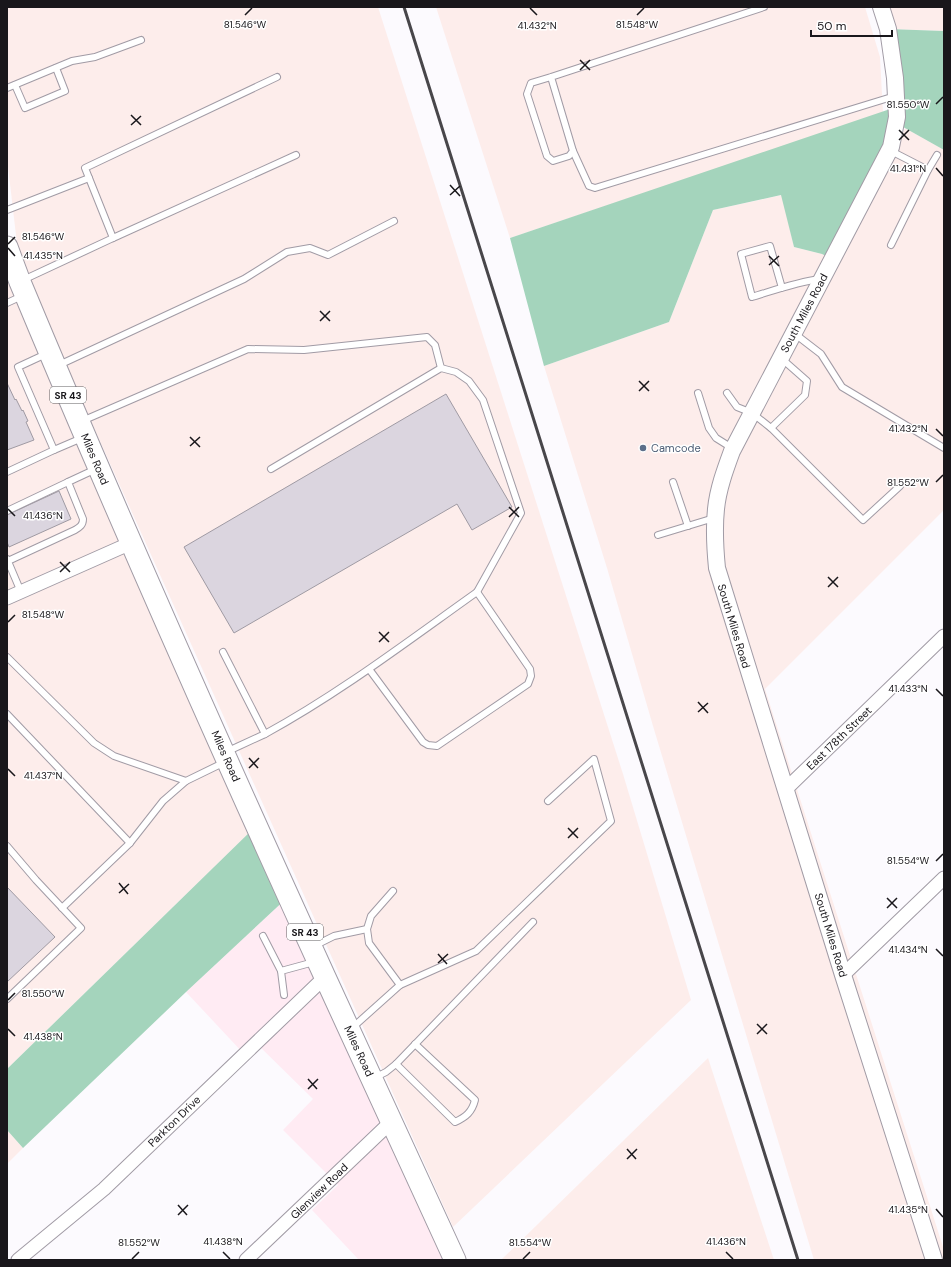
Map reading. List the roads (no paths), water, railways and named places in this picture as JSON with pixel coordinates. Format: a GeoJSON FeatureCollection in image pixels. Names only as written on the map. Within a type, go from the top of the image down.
{"type":"FeatureCollection","features":[{"type":"Feature","properties":{"kind":"main road","name":"Miles Road"},"geometry":{"type":"LineString","coordinates":[[7,247],[17,293],[53,360],[131,543],[226,756],[455,1260]]}},
{"type":"Feature","properties":{"kind":"street","name":"South Miles Road"},"geometry":{"type":"LineString","coordinates":[[882,7],[888,29],[896,95],[897,117],[889,150],[733,449],[723,477],[716,508],[715,537],[717,568],[843,975],[934,1260]]}},
{"type":"Feature","properties":{"kind":"street"},"geometry":{"type":"LineString","coordinates":[[7,598],[131,543]]}},
{"type":"Feature","properties":{"kind":"street","name":"East 178th Street"},"geometry":{"type":"LineString","coordinates":[[786,790],[944,636]]}},
{"type":"Feature","properties":{"kind":"street"},"geometry":{"type":"LineString","coordinates":[[843,975],[944,878]]}},
{"type":"Feature","properties":{"kind":"street","name":"Parkton Drive"},"geometry":{"type":"LineString","coordinates":[[18,1260],[104,1189],[318,961]]}},
{"type":"Feature","properties":{"kind":"street","name":"Glenview Road"},"geometry":{"type":"LineString","coordinates":[[246,1260],[392,1121]]}},
{"type":"Feature","properties":{"kind":"lane"},"geometry":{"type":"LineString","coordinates":[[573,151],[569,156],[553,161],[547,156],[527,94],[531,83],[764,7]]}},
{"type":"Feature","properties":{"kind":"lane"},"geometry":{"type":"LineString","coordinates":[[7,88],[15,86],[72,61],[95,57],[141,40]]}},
{"type":"Feature","properties":{"kind":"lane"},"geometry":{"type":"LineString","coordinates":[[15,86],[24,108],[65,91],[56,68]]}},
{"type":"Feature","properties":{"kind":"lane"},"geometry":{"type":"LineString","coordinates":[[551,77],[573,151],[589,186],[595,188],[896,95]]}},
{"type":"Feature","properties":{"kind":"lane"},"geometry":{"type":"LineString","coordinates":[[113,238],[86,168],[278,78]]}},
{"type":"Feature","properties":{"kind":"lane"},"geometry":{"type":"LineString","coordinates":[[889,150],[928,170]]}},
{"type":"Feature","properties":{"kind":"lane"},"geometry":{"type":"LineString","coordinates":[[17,293],[113,238],[296,155]]}},
{"type":"Feature","properties":{"kind":"lane"},"geometry":{"type":"LineString","coordinates":[[891,245],[936,155]]}},
{"type":"Feature","properties":{"kind":"lane"},"geometry":{"type":"LineString","coordinates":[[7,210],[89,178]]}},
{"type":"Feature","properties":{"kind":"lane"},"geometry":{"type":"LineString","coordinates":[[54,450],[18,367],[53,360],[244,279],[286,252],[310,248],[328,255],[394,221]]}},
{"type":"Feature","properties":{"kind":"lane"},"geometry":{"type":"LineString","coordinates":[[782,288],[770,246],[741,254],[752,296],[782,288],[804,281],[822,279]]}},
{"type":"Feature","properties":{"kind":"lane"},"geometry":{"type":"LineString","coordinates":[[794,333],[821,354],[842,387],[944,448]]}},
{"type":"Feature","properties":{"kind":"lane"},"geometry":{"type":"LineString","coordinates":[[7,472],[54,450],[82,430],[248,349],[304,350],[427,337],[435,345],[441,368]]}},
{"type":"Feature","properties":{"kind":"lane"},"geometry":{"type":"LineString","coordinates":[[771,428],[805,394],[807,382],[780,358]]}},
{"type":"Feature","properties":{"kind":"lane"},"geometry":{"type":"LineString","coordinates":[[62,908],[130,842],[163,801],[186,781],[322,700],[369,669],[477,592],[521,513],[483,400],[469,381],[456,372],[441,368],[271,469]]}},
{"type":"Feature","properties":{"kind":"lane"},"geometry":{"type":"LineString","coordinates":[[698,393],[709,428],[716,438],[733,449]]}},
{"type":"Feature","properties":{"kind":"lane"},"geometry":{"type":"LineString","coordinates":[[727,394],[737,407],[752,413],[771,428],[863,520],[900,486]]}},
{"type":"Feature","properties":{"kind":"lane"},"geometry":{"type":"LineString","coordinates":[[7,511],[99,468]]}},
{"type":"Feature","properties":{"kind":"lane"},"geometry":{"type":"LineString","coordinates":[[21,592],[7,560],[75,530],[83,523],[83,519],[68,482]]}},
{"type":"Feature","properties":{"kind":"lane"},"geometry":{"type":"LineString","coordinates":[[674,482],[688,526]]}},
{"type":"Feature","properties":{"kind":"lane"},"geometry":{"type":"LineString","coordinates":[[658,535],[716,517]]}},
{"type":"Feature","properties":{"kind":"lane"},"geometry":{"type":"LineString","coordinates":[[369,669],[423,742],[432,746],[437,746],[528,684],[530,669],[477,592]]}},
{"type":"Feature","properties":{"kind":"lane"},"geometry":{"type":"LineString","coordinates":[[222,652],[265,734]]}},
{"type":"Feature","properties":{"kind":"lane"},"geometry":{"type":"LineString","coordinates":[[7,656],[94,743],[114,756],[186,781]]}},
{"type":"Feature","properties":{"kind":"lane"},"geometry":{"type":"LineString","coordinates":[[7,714],[130,842]]}},
{"type":"Feature","properties":{"kind":"lane"},"geometry":{"type":"LineString","coordinates":[[350,1030],[400,985],[476,951],[611,821],[594,759],[548,801]]}},
{"type":"Feature","properties":{"kind":"lane"},"geometry":{"type":"LineString","coordinates":[[7,846],[81,928],[7,999]]}},
{"type":"Feature","properties":{"kind":"lane"},"geometry":{"type":"LineString","coordinates":[[393,891],[371,916],[367,929],[369,943],[400,985]]}},
{"type":"Feature","properties":{"kind":"lane"},"geometry":{"type":"LineString","coordinates":[[372,1079],[386,1072],[396,1064],[533,922]]}},
{"type":"Feature","properties":{"kind":"lane"},"geometry":{"type":"LineString","coordinates":[[281,971],[318,961],[334,936],[367,929]]}},
{"type":"Feature","properties":{"kind":"lane"},"geometry":{"type":"LineString","coordinates":[[263,936],[281,971],[284,995]]}},
{"type":"Feature","properties":{"kind":"lane"},"geometry":{"type":"LineString","coordinates":[[396,1064],[455,1122],[465,1117],[473,1109],[475,1100],[415,1044]]}},
{"type":"Feature","properties":{"kind":"railway"},"geometry":{"type":"LineString","coordinates":[[404,7],[798,1260]]}},
{"type":"Feature","properties":{"kind":"place","name":"Camcode"},"geometry":{"type":"Point","coordinates":[643,448]}}]}
